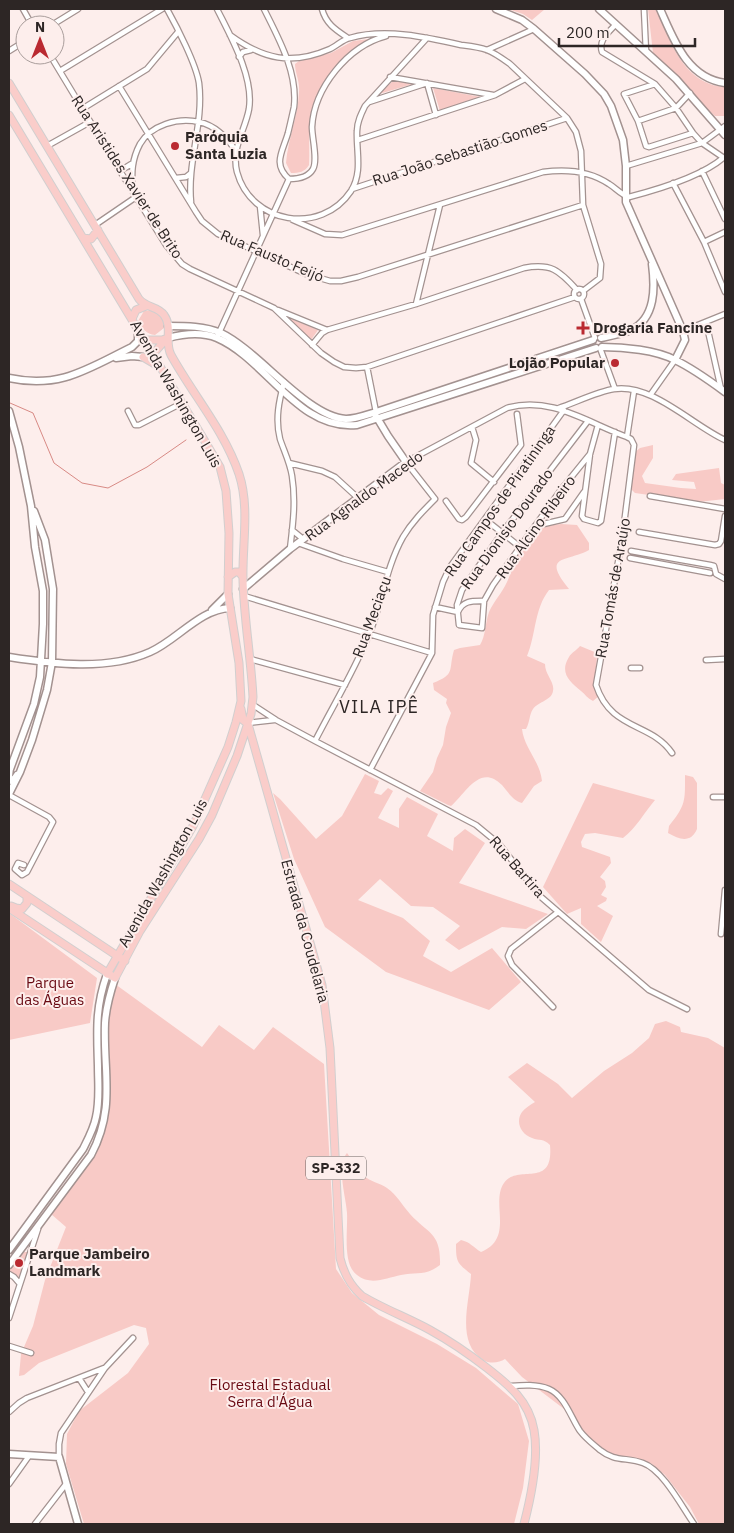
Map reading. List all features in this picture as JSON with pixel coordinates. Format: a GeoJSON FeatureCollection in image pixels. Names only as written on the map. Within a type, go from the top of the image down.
{"type":"FeatureCollection","features":[{"type":"Feature","properties":{"kind":"main road"},"geometry":{"type":"LineString","coordinates":[[9,83],[20,102]]}},
{"type":"Feature","properties":{"kind":"main road","name":"Avenida Washington Luis"},"geometry":{"type":"LineString","coordinates":[[9,95],[20,102],[139,299],[146,306],[159,310],[164,315],[168,326],[167,344],[172,356],[223,438],[239,475],[244,520],[243,577],[253,705],[237,756],[212,815],[199,839],[140,931],[115,978]]}},
{"type":"Feature","properties":{"kind":"main road","name":"Avenida Washington Luis"},"geometry":{"type":"LineString","coordinates":[[9,115],[220,467],[226,491],[228,594],[239,663],[241,701],[233,733],[196,820],[107,974]]}},
{"type":"Feature","properties":{"kind":"main road"},"geometry":{"type":"LineString","coordinates":[[25,142],[30,135],[39,134]]}},
{"type":"Feature","properties":{"kind":"main road"},"geometry":{"type":"LineString","coordinates":[[83,238],[91,239],[97,227]]}},
{"type":"Feature","properties":{"kind":"main road"},"geometry":{"type":"LineString","coordinates":[[132,319],[136,310],[146,306]]}},
{"type":"Feature","properties":{"kind":"main road"},"geometry":{"type":"LineString","coordinates":[[145,340],[168,338]]}},
{"type":"Feature","properties":{"kind":"main road"},"geometry":{"type":"LineString","coordinates":[[153,354],[168,338]]}},
{"type":"Feature","properties":{"kind":"main road"},"geometry":{"type":"LineString","coordinates":[[143,358],[161,367]]}},
{"type":"Feature","properties":{"kind":"main road"},"geometry":{"type":"LineString","coordinates":[[228,577],[235,572],[239,572],[243,577]]}},
{"type":"Feature","properties":{"kind":"main road","name":"Estrada da Coudelaria"},"geometry":{"type":"LineString","coordinates":[[241,701],[242,716],[244,722],[248,723],[326,1006],[330,1048],[340,1258],[343,1270],[354,1288],[362,1296],[453,1343],[511,1386],[525,1406],[534,1430],[534,1461],[530,1497],[524,1524]]}},
{"type":"Feature","properties":{"kind":"main road"},"geometry":{"type":"LineString","coordinates":[[242,740],[248,739],[253,745]]}},
{"type":"Feature","properties":{"kind":"main road"},"geometry":{"type":"LineString","coordinates":[[9,884],[125,961]]}},
{"type":"Feature","properties":{"kind":"main road"},"geometry":{"type":"LineString","coordinates":[[9,906],[22,909],[26,903],[27,896]]}},
{"type":"Feature","properties":{"kind":"main road"},"geometry":{"type":"LineString","coordinates":[[9,906],[115,978]]}},
{"type":"Feature","properties":{"kind":"street"},"geometry":{"type":"LineString","coordinates":[[65,17],[78,9]]}},
{"type":"Feature","properties":{"kind":"street"},"geometry":{"type":"LineString","coordinates":[[60,71],[162,9]]}},
{"type":"Feature","properties":{"kind":"street"},"geometry":{"type":"LineString","coordinates":[[167,9],[192,61],[198,80],[198,122],[191,173],[192,203]]}},
{"type":"Feature","properties":{"kind":"street"},"geometry":{"type":"LineString","coordinates":[[217,9],[230,35],[248,84],[249,101],[247,115],[235,150],[237,172],[240,181],[253,200],[274,214],[292,219],[325,234],[342,235],[543,172],[558,170],[582,172],[608,183],[629,198],[702,171],[724,158],[702,143],[692,133],[676,108],[655,84],[602,52],[600,48],[603,39],[616,24]]}},
{"type":"Feature","properties":{"kind":"street"},"geometry":{"type":"LineString","coordinates":[[264,9],[293,78],[295,95],[292,116],[279,160],[283,174],[289,179],[298,179],[312,172],[314,166],[312,135],[314,112],[329,79],[349,56],[379,38],[393,34]]}},
{"type":"Feature","properties":{"kind":"street"},"geometry":{"type":"LineString","coordinates":[[322,9],[325,19],[336,31],[348,38]]}},
{"type":"Feature","properties":{"kind":"street"},"geometry":{"type":"LineString","coordinates":[[496,9],[522,20],[585,74],[604,94],[616,116],[623,140],[626,166],[626,197],[663,282],[685,340],[675,360],[651,394]]}},
{"type":"Feature","properties":{"kind":"street"},"geometry":{"type":"LineString","coordinates":[[599,9],[676,78],[724,130],[702,143],[626,166]]}},
{"type":"Feature","properties":{"kind":"street"},"geometry":{"type":"LineString","coordinates":[[644,9],[646,52]]}},
{"type":"Feature","properties":{"kind":"street"},"geometry":{"type":"LineString","coordinates":[[660,9],[673,39],[686,60],[701,75],[725,83]]}},
{"type":"Feature","properties":{"kind":"street"},"geometry":{"type":"LineString","coordinates":[[487,50],[534,29]]}},
{"type":"Feature","properties":{"kind":"street"},"geometry":{"type":"LineString","coordinates":[[82,109],[147,69],[178,32]]}},
{"type":"Feature","properties":{"kind":"street"},"geometry":{"type":"LineString","coordinates":[[230,35],[252,50],[268,56],[286,58],[324,51],[348,38],[393,34],[427,38],[487,50],[510,64],[567,118],[572,124],[579,142],[583,205],[601,264],[600,278],[583,292],[584,294],[581,299]]}},
{"type":"Feature","properties":{"kind":"street"},"geometry":{"type":"LineString","coordinates":[[292,219],[317,216],[345,199],[352,189],[358,170],[358,123],[367,102],[427,38]]}},
{"type":"Feature","properties":{"kind":"street"},"geometry":{"type":"LineString","coordinates":[[238,56],[243,52],[252,50]]}},
{"type":"Feature","properties":{"kind":"street","name":"Rua Aristides Xavier de Brito"},"geometry":{"type":"LineString","coordinates":[[56,65],[166,245],[182,264],[238,292],[327,330]]}},
{"type":"Feature","properties":{"kind":"street"},"geometry":{"type":"LineString","coordinates":[[390,77],[495,96]]}},
{"type":"Feature","properties":{"kind":"street"},"geometry":{"type":"LineString","coordinates":[[358,140],[495,96],[525,79]]}},
{"type":"Feature","properties":{"kind":"street"},"geometry":{"type":"LineString","coordinates":[[367,102],[427,83]]}},
{"type":"Feature","properties":{"kind":"street"},"geometry":{"type":"LineString","coordinates":[[427,83],[436,115]]}},
{"type":"Feature","properties":{"kind":"street"},"geometry":{"type":"LineString","coordinates":[[655,84],[624,94],[638,121],[647,147],[692,133]]}},
{"type":"Feature","properties":{"kind":"street","name":"Rua Fausto Feijó"},"geometry":{"type":"LineString","coordinates":[[119,86],[202,221],[210,229],[255,252],[306,274],[330,281],[341,281],[358,277],[583,205]]}},
{"type":"Feature","properties":{"kind":"street"},"geometry":{"type":"LineString","coordinates":[[638,121],[676,108],[690,93]]}},
{"type":"Feature","properties":{"kind":"street","name":"Rua João Sebastião Gomes"},"geometry":{"type":"LineString","coordinates":[[352,189],[567,118]]}},
{"type":"Feature","properties":{"kind":"street"},"geometry":{"type":"LineString","coordinates":[[47,146],[90,122]]}},
{"type":"Feature","properties":{"kind":"street"},"geometry":{"type":"LineString","coordinates":[[97,227],[135,195],[133,163],[140,143],[148,134],[169,123],[198,122],[217,130],[235,150]]}},
{"type":"Feature","properties":{"kind":"street"},"geometry":{"type":"LineString","coordinates":[[120,171],[133,163]]}},
{"type":"Feature","properties":{"kind":"street"},"geometry":{"type":"LineString","coordinates":[[702,171],[725,220]]}},
{"type":"Feature","properties":{"kind":"street"},"geometry":{"type":"LineString","coordinates":[[176,178],[186,177],[191,173]]}},
{"type":"Feature","properties":{"kind":"street"},"geometry":{"type":"LineString","coordinates":[[218,335],[289,179]]}},
{"type":"Feature","properties":{"kind":"street"},"geometry":{"type":"LineString","coordinates":[[673,183],[704,242],[725,292]]}},
{"type":"Feature","properties":{"kind":"street"},"geometry":{"type":"LineString","coordinates":[[718,203],[725,200]]}},
{"type":"Feature","properties":{"kind":"street"},"geometry":{"type":"LineString","coordinates":[[416,304],[440,205]]}},
{"type":"Feature","properties":{"kind":"street"},"geometry":{"type":"LineString","coordinates":[[260,206],[263,235]]}},
{"type":"Feature","properties":{"kind":"street"},"geometry":{"type":"LineString","coordinates":[[704,242],[725,232]]}},
{"type":"Feature","properties":{"kind":"street"},"geometry":{"type":"LineString","coordinates":[[168,338],[181,334],[218,335],[237,343],[308,402],[336,417],[358,418],[376,415],[599,343],[639,325],[645,319],[652,304],[654,284],[652,258]]}},
{"type":"Feature","properties":{"kind":"street"},"geometry":{"type":"LineString","coordinates":[[312,345],[327,330],[416,304],[524,268],[547,267],[561,273],[577,290],[583,292]]}},
{"type":"Feature","properties":{"kind":"street"},"geometry":{"type":"LineString","coordinates":[[654,284],[663,282]]}},
{"type":"Feature","properties":{"kind":"street"},"geometry":{"type":"LineString","coordinates":[[575,297],[574,292],[577,290]]}},
{"type":"Feature","properties":{"kind":"street"},"geometry":{"type":"LineString","coordinates":[[406,462],[376,415],[367,367],[575,297],[581,299]]}},
{"type":"Feature","properties":{"kind":"street"},"geometry":{"type":"LineString","coordinates":[[581,299],[615,389]]}},
{"type":"Feature","properties":{"kind":"street","name":"Rua Aristides Xavier de Brito"},"geometry":{"type":"LineString","coordinates":[[274,308],[321,353],[339,364],[356,368],[367,367]]}},
{"type":"Feature","properties":{"kind":"street"},"geometry":{"type":"LineString","coordinates":[[683,331],[725,314]]}},
{"type":"Feature","properties":{"kind":"street"},"geometry":{"type":"LineString","coordinates":[[706,322],[723,390]]}},
{"type":"Feature","properties":{"kind":"street"},"geometry":{"type":"LineString","coordinates":[[168,326],[207,328],[238,350],[304,408],[334,424],[357,425],[376,415]]}},
{"type":"Feature","properties":{"kind":"street"},"geometry":{"type":"LineString","coordinates":[[9,378],[47,382],[74,375],[136,344],[139,337],[138,330]]}},
{"type":"Feature","properties":{"kind":"street"},"geometry":{"type":"LineString","coordinates":[[599,343],[660,355],[675,360],[723,390]]}},
{"type":"Feature","properties":{"kind":"street"},"geometry":{"type":"LineString","coordinates":[[107,359],[132,356],[143,358],[153,354]]}},
{"type":"Feature","properties":{"kind":"street"},"geometry":{"type":"LineString","coordinates":[[284,382],[278,413],[278,428],[289,463],[294,498],[290,549]]}},
{"type":"Feature","properties":{"kind":"street","name":"Rua Agnaldo Macedo"},"geometry":{"type":"LineString","coordinates":[[244,592],[257,577],[290,549],[406,462],[507,408],[519,404],[546,405],[558,408],[615,389],[634,391],[651,394],[712,434],[725,440]]}},
{"type":"Feature","properties":{"kind":"street","name":"Rua Tomás de Araújo"},"geometry":{"type":"LineString","coordinates":[[634,391],[627,437],[631,438],[634,445],[631,474],[622,540],[596,685],[605,704],[612,712],[658,740],[672,752]]}},
{"type":"Feature","properties":{"kind":"street"},"geometry":{"type":"LineString","coordinates":[[128,411],[135,425],[139,425],[182,403]]}},
{"type":"Feature","properties":{"kind":"street","name":"Rua Campos de Piratininga"},"geometry":{"type":"LineString","coordinates":[[558,408],[627,437]]}},
{"type":"Feature","properties":{"kind":"street","name":"Rua Campos de Piratininga"},"geometry":{"type":"LineString","coordinates":[[432,653],[435,608],[450,567],[486,520],[564,410]]}},
{"type":"Feature","properties":{"kind":"street"},"geometry":{"type":"LineString","coordinates":[[9,411],[19,447],[31,506],[35,547],[43,591],[40,677],[34,704],[10,769],[10,780],[12,781],[22,765]]}},
{"type":"Feature","properties":{"kind":"street"},"geometry":{"type":"LineString","coordinates":[[446,501],[459,519],[464,519],[521,445],[517,414]]}},
{"type":"Feature","properties":{"kind":"street","name":"Rua Dionisio Dourado"},"geometry":{"type":"LineString","coordinates":[[458,612],[458,598],[462,590],[502,533],[588,420]]}},
{"type":"Feature","properties":{"kind":"street"},"geometry":{"type":"LineString","coordinates":[[598,425],[590,454],[583,518],[600,522],[615,432]]}},
{"type":"Feature","properties":{"kind":"street"},"geometry":{"type":"LineString","coordinates":[[472,426],[476,440],[471,463],[494,482]]}},
{"type":"Feature","properties":{"kind":"street","name":"Rua Alcino Ribeiro"},"geometry":{"type":"LineString","coordinates":[[458,612],[457,624],[460,627],[482,628],[484,601],[493,584],[590,454]]}},
{"type":"Feature","properties":{"kind":"street","name":"Rua Meciaçu"},"geometry":{"type":"LineString","coordinates":[[314,741],[345,685],[370,633],[397,548],[421,512],[436,499],[406,462]]}},
{"type":"Feature","properties":{"kind":"street"},"geometry":{"type":"LineString","coordinates":[[289,463],[317,469],[335,477],[358,498]]}},
{"type":"Feature","properties":{"kind":"street"},"geometry":{"type":"LineString","coordinates":[[535,526],[565,520],[585,490]]}},
{"type":"Feature","properties":{"kind":"street"},"geometry":{"type":"LineString","coordinates":[[650,496],[725,509]]}},
{"type":"Feature","properties":{"kind":"street"},"geometry":{"type":"LineString","coordinates":[[24,865],[18,863],[15,866],[15,869],[22,875],[27,872],[53,822],[49,817],[9,795],[18,778],[32,740],[47,690],[52,662],[53,589],[51,569],[46,540],[31,506]]}},
{"type":"Feature","properties":{"kind":"street"},"geometry":{"type":"LineString","coordinates":[[639,532],[715,545],[720,544],[722,541],[725,516]]}},
{"type":"Feature","properties":{"kind":"street"},"geometry":{"type":"LineString","coordinates":[[486,520],[520,547]]}},
{"type":"Feature","properties":{"kind":"street"},"geometry":{"type":"LineString","coordinates":[[292,530],[301,541],[343,559],[388,572]]}},
{"type":"Feature","properties":{"kind":"street"},"geometry":{"type":"LineString","coordinates":[[35,547],[36,538],[40,535],[51,569]]}},
{"type":"Feature","properties":{"kind":"street"},"geometry":{"type":"LineString","coordinates":[[631,551],[714,566],[716,574],[725,579]]}},
{"type":"Feature","properties":{"kind":"street"},"geometry":{"type":"LineString","coordinates":[[664,564],[665,557]]}},
{"type":"Feature","properties":{"kind":"street"},"geometry":{"type":"LineString","coordinates":[[630,558],[710,573]]}},
{"type":"Feature","properties":{"kind":"street"},"geometry":{"type":"LineString","coordinates":[[675,566],[676,559]]}},
{"type":"Feature","properties":{"kind":"street"},"geometry":{"type":"LineString","coordinates":[[243,577],[257,577]]}},
{"type":"Feature","properties":{"kind":"street"},"geometry":{"type":"LineString","coordinates":[[244,592],[432,653],[370,770]]}},
{"type":"Feature","properties":{"kind":"street"},"geometry":{"type":"LineString","coordinates":[[9,657],[52,662],[114,663],[135,658],[164,645],[207,614],[228,594]]}},
{"type":"Feature","properties":{"kind":"street"},"geometry":{"type":"LineString","coordinates":[[435,608],[458,612],[460,606],[466,602],[484,601]]}},
{"type":"Feature","properties":{"kind":"street"},"geometry":{"type":"LineString","coordinates":[[207,614],[230,608]]}},
{"type":"Feature","properties":{"kind":"street"},"geometry":{"type":"LineString","coordinates":[[250,659],[345,685]]}},
{"type":"Feature","properties":{"kind":"street"},"geometry":{"type":"LineString","coordinates":[[706,660],[725,659]]}},
{"type":"Feature","properties":{"kind":"street"},"geometry":{"type":"LineString","coordinates":[[630,668],[640,668]]}},
{"type":"Feature","properties":{"kind":"street","name":"Rua Bartira"},"geometry":{"type":"LineString","coordinates":[[253,705],[314,741],[446,808],[489,834],[520,868],[541,897],[649,990],[687,1009]]}},
{"type":"Feature","properties":{"kind":"street"},"geometry":{"type":"LineString","coordinates":[[248,723],[276,720]]}},
{"type":"Feature","properties":{"kind":"street"},"geometry":{"type":"LineString","coordinates":[[713,797],[725,797]]}},
{"type":"Feature","properties":{"kind":"street"},"geometry":{"type":"LineString","coordinates":[[721,934],[725,890]]}},
{"type":"Feature","properties":{"kind":"street"},"geometry":{"type":"LineString","coordinates":[[553,1007],[512,965],[508,956],[511,949],[558,912]]}},
{"type":"Feature","properties":{"kind":"street"},"geometry":{"type":"LineString","coordinates":[[9,1250],[78,1157],[90,1134],[96,1117],[98,1099],[98,1004],[107,974]]}},
{"type":"Feature","properties":{"kind":"street"},"geometry":{"type":"LineString","coordinates":[[9,1265],[91,1155],[103,1127],[108,1097],[105,1022],[108,1000],[115,978]]}},
{"type":"Feature","properties":{"kind":"street"},"geometry":{"type":"LineString","coordinates":[[9,1318],[40,1224]]}},
{"type":"Feature","properties":{"kind":"street"},"geometry":{"type":"LineString","coordinates":[[9,1274],[20,1284]]}},
{"type":"Feature","properties":{"kind":"street"},"geometry":{"type":"LineString","coordinates":[[78,1524],[59,1457],[61,1432],[105,1368],[133,1338]]}},
{"type":"Feature","properties":{"kind":"street"},"geometry":{"type":"LineString","coordinates":[[9,1346],[31,1353]]}},
{"type":"Feature","properties":{"kind":"street"},"geometry":{"type":"LineString","coordinates":[[9,1412],[18,1403],[27,1398],[105,1368]]}},
{"type":"Feature","properties":{"kind":"street"},"geometry":{"type":"LineString","coordinates":[[79,1378],[88,1392]]}},
{"type":"Feature","properties":{"kind":"street"},"geometry":{"type":"LineString","coordinates":[[511,1386],[540,1386],[555,1393],[563,1402],[587,1440],[602,1452],[622,1460],[643,1463],[658,1474],[694,1524]]}},
{"type":"Feature","properties":{"kind":"street"},"geometry":{"type":"LineString","coordinates":[[9,1454],[59,1457]]}},
{"type":"Feature","properties":{"kind":"street"},"geometry":{"type":"LineString","coordinates":[[9,1484],[29,1456]]}},
{"type":"Feature","properties":{"kind":"street"},"geometry":{"type":"LineString","coordinates":[[35,1524],[66,1484]]}},
{"type":"Feature","properties":{"kind":"green space"},"geometry":{"type":"Polygon","coordinates":[[[508,9],[545,9],[532,20],[523,14],[508,9]]]}},
{"type":"Feature","properties":{"kind":"green space"},"geometry":{"type":"Polygon","coordinates":[[[648,9],[656,9],[677,54],[691,72],[710,84],[725,87],[725,116],[715,116],[708,110],[683,81],[653,53],[648,9]]]}},
{"type":"Feature","properties":{"kind":"green space"},"geometry":{"type":"Polygon","coordinates":[[[369,39],[348,54],[331,72],[324,83],[313,106],[310,118],[309,165],[302,172],[291,173],[286,163],[299,92],[295,64],[299,61],[331,53],[353,41],[369,39]]]}},
{"type":"Feature","properties":{"kind":"green space"},"geometry":{"type":"Polygon","coordinates":[[[395,79],[416,83],[379,94],[395,79]]]}},
{"type":"Feature","properties":{"kind":"green space"},"geometry":{"type":"Polygon","coordinates":[[[433,88],[481,97],[440,111],[433,88]]]}},
{"type":"Feature","properties":{"kind":"green space"},"geometry":{"type":"Polygon","coordinates":[[[151,310],[159,313],[163,319],[164,328],[155,335],[145,331],[138,321],[144,311],[151,310]]]}},
{"type":"Feature","properties":{"kind":"green space"},"geometry":{"type":"Polygon","coordinates":[[[289,318],[318,330],[311,340],[289,318]]]}},
{"type":"Feature","properties":{"kind":"green space"},"geometry":{"type":"Polygon","coordinates":[[[653,445],[653,458],[642,476],[645,483],[696,489],[694,482],[672,480],[676,474],[719,468],[721,483],[725,485],[725,499],[698,502],[635,493],[630,488],[634,453],[640,448],[653,445]]]}},
{"type":"Feature","properties":{"kind":"green space"},"geometry":{"type":"Polygon","coordinates":[[[561,524],[577,525],[589,543],[589,550],[566,558],[557,564],[557,570],[569,589],[549,590],[544,597],[540,605],[527,656],[545,664],[553,688],[550,697],[533,709],[526,729],[522,729],[523,736],[541,774],[542,781],[534,786],[522,803],[513,798],[494,779],[487,777],[474,782],[451,806],[448,805],[420,791],[433,772],[443,745],[451,713],[446,703],[447,699],[434,690],[433,683],[445,677],[450,671],[454,650],[480,645],[489,612],[507,582],[517,549],[524,537],[534,530],[561,524]]]}},
{"type":"Feature","properties":{"kind":"green space"},"geometry":{"type":"Polygon","coordinates":[[[580,646],[597,653],[596,676],[599,696],[593,701],[567,677],[566,663],[571,654],[580,646]]]}},
{"type":"Feature","properties":{"kind":"green space"},"geometry":{"type":"Polygon","coordinates":[[[365,774],[379,781],[374,793],[381,795],[388,788],[393,791],[378,818],[399,828],[399,809],[407,797],[438,814],[427,836],[453,851],[454,838],[465,829],[485,843],[459,883],[548,914],[526,929],[502,927],[459,950],[445,940],[460,926],[433,907],[411,906],[380,879],[358,900],[403,918],[430,941],[423,956],[451,972],[492,948],[521,982],[489,1010],[386,972],[325,927],[294,859],[273,793],[316,839],[342,816],[365,774]]]}},
{"type":"Feature","properties":{"kind":"green space"},"geometry":{"type":"Polygon","coordinates":[[[685,775],[693,777],[697,783],[697,829],[692,837],[681,839],[668,833],[669,826],[682,807],[685,775]]]}},
{"type":"Feature","properties":{"kind":"green space"},"geometry":{"type":"Polygon","coordinates":[[[593,783],[655,800],[636,825],[623,838],[595,833],[585,834],[581,842],[582,847],[610,857],[611,863],[600,877],[605,881],[606,887],[601,895],[607,898],[606,901],[597,906],[613,916],[601,942],[581,924],[581,908],[567,914],[543,887],[593,783]]]}},
{"type":"Feature","properties":{"kind":"green space","name":"Parque das Águas"},"geometry":{"type":"Polygon","coordinates":[[[9,913],[97,978],[90,1023],[9,1040],[9,913]]]}},
{"type":"Feature","properties":{"kind":"green space","name":"Florestal Estadual Serra d'Água"},"geometry":{"type":"Polygon","coordinates":[[[115,984],[202,1047],[219,1025],[254,1050],[273,1027],[324,1064],[336,1269],[352,1293],[379,1315],[437,1344],[476,1368],[518,1404],[529,1441],[523,1488],[514,1524],[84,1524],[66,1464],[67,1434],[79,1411],[128,1373],[149,1344],[146,1328],[134,1325],[39,1363],[24,1375],[19,1376],[21,1354],[33,1326],[45,1280],[66,1227],[51,1214],[93,1159],[104,1131],[109,1104],[108,1012],[115,984]]]}},
{"type":"Feature","properties":{"kind":"green space"},"geometry":{"type":"Polygon","coordinates":[[[666,1021],[680,1027],[681,1032],[708,1038],[725,1048],[725,1524],[699,1524],[690,1507],[665,1475],[652,1464],[609,1454],[581,1433],[576,1418],[522,1377],[505,1359],[489,1362],[483,1360],[474,1352],[469,1343],[466,1320],[471,1274],[458,1262],[456,1255],[456,1244],[461,1240],[469,1243],[481,1252],[491,1246],[497,1238],[500,1229],[499,1200],[500,1191],[504,1183],[510,1177],[541,1172],[550,1159],[550,1145],[543,1140],[535,1139],[525,1134],[519,1124],[522,1112],[535,1102],[508,1077],[527,1063],[558,1084],[572,1098],[604,1071],[632,1053],[649,1038],[655,1024],[666,1021]]]}},
{"type":"Feature","properties":{"kind":"green space"},"geometry":{"type":"Polygon","coordinates":[[[347,1153],[361,1173],[391,1191],[416,1221],[432,1235],[438,1246],[440,1265],[426,1272],[373,1281],[362,1278],[352,1270],[348,1255],[347,1213],[342,1182],[342,1166],[347,1153]]]}},
{"type":"Feature","properties":{"kind":"green space"},"geometry":{"type":"Polygon","coordinates":[[[24,1252],[27,1252],[27,1255],[19,1277],[9,1270],[24,1252]]]}},
{"type":"Feature","properties":{"kind":"waterway"},"geometry":{"type":"LineString","coordinates":[[10,403],[33,413],[54,463],[82,483],[108,488],[147,467],[186,440]]}},
{"type":"Feature","properties":{"kind":"place","name":"Paróquia Santa Luzia"},"geometry":{"type":"Point","coordinates":[175,146]}},
{"type":"Feature","properties":{"kind":"place","name":"Drogaria Fancine"},"geometry":{"type":"Point","coordinates":[583,328]}},
{"type":"Feature","properties":{"kind":"place","name":"Lojão Popular"},"geometry":{"type":"Point","coordinates":[615,363]}},
{"type":"Feature","properties":{"kind":"place","name":"Parque Jambeiro Landmark"},"geometry":{"type":"Point","coordinates":[19,1263]}},
{"type":"Feature","properties":{"kind":"district","name":"VILA IPÊ"},"geometry":{"type":"Point","coordinates":[379,707]}}]}
